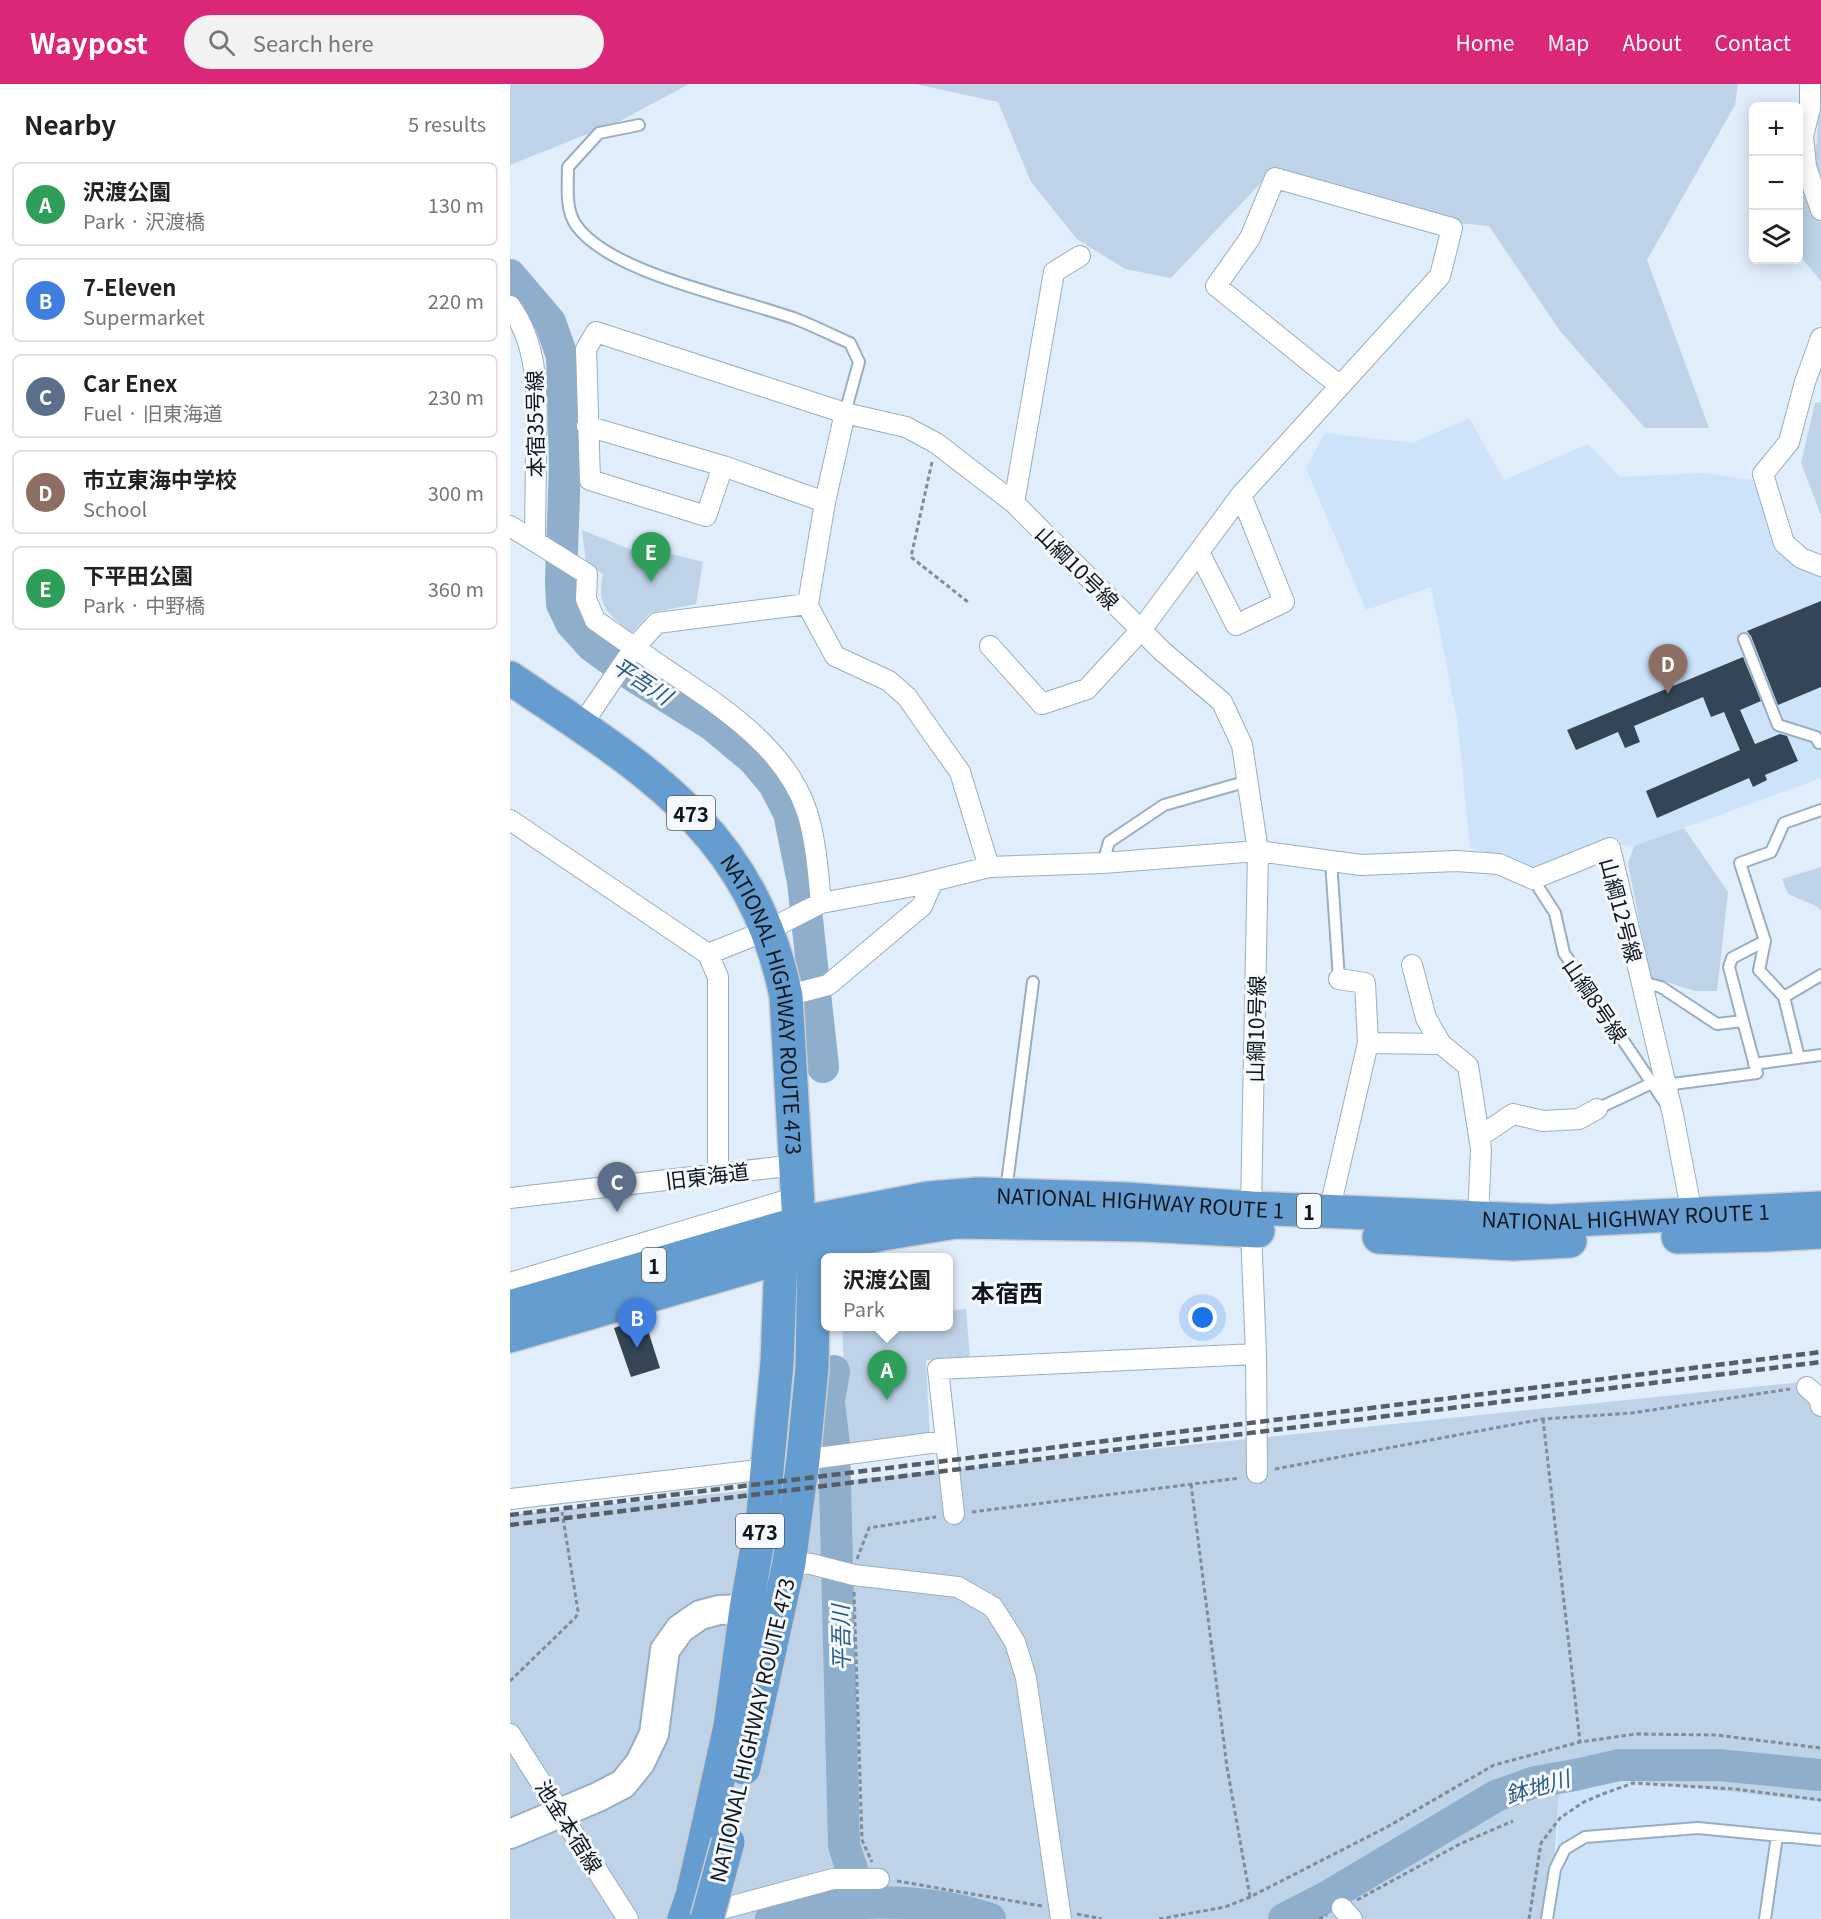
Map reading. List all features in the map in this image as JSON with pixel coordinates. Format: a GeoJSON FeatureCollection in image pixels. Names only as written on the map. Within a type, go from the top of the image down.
{"type":"FeatureCollection","features":[{"type":"Feature","properties":{"kind":"highway","name":"NATIONAL HIGHWAY ROUTE 473"},"geometry":{"type":"LineString","coordinates":[[510,678],[658,781],[700,822],[737,871],[755,902],[779,961],[786,996],[796,1165],[803,1222],[812,1368],[800,1564],[717,1840],[685,1919]]}},
{"type":"Feature","properties":{"kind":"highway","name":"NATIONAL HIGHWAY ROUTE 1"},"geometry":{"type":"LineString","coordinates":[[510,1307],[803,1222],[929,1198],[978,1194],[1126,1199],[1251,1219],[1513,1244],[1821,1232]]}},
{"type":"Feature","properties":{"kind":"highway","name":"NATIONAL HIGHWAY ROUTE 1"},"geometry":{"type":"LineString","coordinates":[[803,1222],[882,1234],[956,1222],[1144,1225],[1329,1212],[1550,1221],[1821,1208]]}},
{"type":"Feature","properties":{"kind":"highway","name":"NATIONAL HIGHWAY ROUTE 473"},"geometry":{"type":"LineString","coordinates":[[707,1919],[746,1609],[763,1513],[777,1363],[782,1257],[803,1222]]}},
{"type":"Feature","properties":{"kind":"highway","name":"1"},"geometry":{"type":"LineString","coordinates":[[510,1336],[782,1257]]}},
{"type":"Feature","properties":{"kind":"street"},"geometry":{"type":"LineString","coordinates":[[1810,84],[1810,108],[1803,136],[1806,167],[1821,210]]}},
{"type":"Feature","properties":{"kind":"street"},"geometry":{"type":"LineString","coordinates":[[990,646],[1042,704],[1087,689],[1141,630],[1241,495],[1440,276],[1452,228],[1275,178],[1250,238],[1216,286],[1340,386]]}},
{"type":"Feature","properties":{"kind":"street"},"geometry":{"type":"LineString","coordinates":[[1014,503],[1054,272],[1080,256]]}},
{"type":"Feature","properties":{"kind":"street","name":"本宿35号線"},"geometry":{"type":"LineString","coordinates":[[511,311],[526,336],[534,367],[537,397],[540,545]]}},
{"type":"Feature","properties":{"kind":"street","name":"山綱10号線"},"geometry":{"type":"LineString","coordinates":[[587,426],[586,349],[596,332],[845,413],[906,427],[936,443],[1014,503],[1141,630],[1222,702],[1242,745],[1258,850],[1251,1219],[1256,1354],[1257,1473]]}},
{"type":"Feature","properties":{"kind":"street"},"geometry":{"type":"LineString","coordinates":[[1821,338],[1805,382],[1789,442],[1763,474],[1784,543],[1801,558],[1821,566]]}},
{"type":"Feature","properties":{"kind":"street"},"geometry":{"type":"LineString","coordinates":[[845,413],[825,502],[808,604],[836,656],[889,681],[908,697],[960,772],[989,867]]}},
{"type":"Feature","properties":{"kind":"street"},"geometry":{"type":"LineString","coordinates":[[723,466],[706,516],[695,513],[590,480],[587,426],[723,466],[825,502]]}},
{"type":"Feature","properties":{"kind":"street"},"geometry":{"type":"LineString","coordinates":[[1199,552],[1236,625],[1284,602],[1241,495]]}},
{"type":"Feature","properties":{"kind":"street"},"geometry":{"type":"LineString","coordinates":[[510,526],[586,574],[586,599],[596,620],[697,690],[756,736],[787,773],[803,801],[813,834],[821,903]]}},
{"type":"Feature","properties":{"kind":"street"},"geometry":{"type":"LineString","coordinates":[[581,726],[634,648],[657,623],[808,604]]}},
{"type":"Feature","properties":{"kind":"street"},"geometry":{"type":"LineString","coordinates":[[510,820],[708,954],[718,977],[718,1173]]}},
{"type":"Feature","properties":{"kind":"street","name":"山綱12号線"},"geometry":{"type":"LineString","coordinates":[[1533,879],[1610,848],[1641,982],[1658,1084],[1673,1115],[1692,1215]]}},
{"type":"Feature","properties":{"kind":"street"},"geometry":{"type":"LineString","coordinates":[[708,954],[768,930],[821,903],[933,881],[989,867],[1103,862],[1258,850],[1361,865],[1456,861],[1499,864],[1533,879]]}},
{"type":"Feature","properties":{"kind":"street"},"geometry":{"type":"LineString","coordinates":[[786,996],[828,985],[922,906],[933,881]]}},
{"type":"Feature","properties":{"kind":"street"},"geometry":{"type":"LineString","coordinates":[[1412,965],[1426,1018],[1441,1044],[1468,1066],[1482,1149],[1478,1219]]}},
{"type":"Feature","properties":{"kind":"street"},"geometry":{"type":"LineString","coordinates":[[1329,1212],[1368,1043],[1365,983],[1339,979]]}},
{"type":"Feature","properties":{"kind":"street"},"geometry":{"type":"LineString","coordinates":[[1368,1043],[1441,1044]]}},
{"type":"Feature","properties":{"kind":"street"},"geometry":{"type":"LineString","coordinates":[[1479,1137],[1513,1114],[1543,1121],[1579,1119],[1597,1109]]}},
{"type":"Feature","properties":{"kind":"street","name":"旧東海道"},"geometry":{"type":"LineString","coordinates":[[510,1198],[796,1165]]}},
{"type":"Feature","properties":{"kind":"street"},"geometry":{"type":"LineString","coordinates":[[510,1283],[650,1241],[803,1222]]}},
{"type":"Feature","properties":{"kind":"street"},"geometry":{"type":"LineString","coordinates":[[650,1241],[681,1257]]}},
{"type":"Feature","properties":{"kind":"street"},"geometry":{"type":"LineString","coordinates":[[954,1514],[938,1369],[1256,1354]]}},
{"type":"Feature","properties":{"kind":"street"},"geometry":{"type":"LineString","coordinates":[[1807,1387],[1819,1398],[1821,1406]]}},
{"type":"Feature","properties":{"kind":"street"},"geometry":{"type":"LineString","coordinates":[[808,1459],[945,1441]]}},
{"type":"Feature","properties":{"kind":"street"},"geometry":{"type":"LineString","coordinates":[[510,1499],[767,1469]]}},
{"type":"Feature","properties":{"kind":"street"},"geometry":{"type":"LineString","coordinates":[[800,1564],[854,1575],[958,1587],[993,1607],[1015,1642],[1026,1678],[1061,1915]]}},
{"type":"Feature","properties":{"kind":"street"},"geometry":{"type":"LineString","coordinates":[[510,1834],[562,1813],[623,1784],[640,1763],[654,1734],[665,1650],[680,1629],[700,1615],[719,1610],[746,1609]]}},
{"type":"Feature","properties":{"kind":"street","name":"池金本宿線"},"geometry":{"type":"LineString","coordinates":[[510,1734],[628,1919]]}},
{"type":"Feature","properties":{"kind":"street"},"geometry":{"type":"LineString","coordinates":[[685,1919],[833,1880],[879,1879]]}},
{"type":"Feature","properties":{"kind":"lane"},"geometry":{"type":"LineString","coordinates":[[639,125],[599,133],[568,167],[568,200],[575,224],[597,247],[643,270],[796,319],[850,343],[859,362],[845,413]]}},
{"type":"Feature","properties":{"kind":"lane"},"geometry":{"type":"LineString","coordinates":[[1744,639],[1778,725],[1816,737],[1819,743]]}},
{"type":"Feature","properties":{"kind":"lane"},"geometry":{"type":"LineString","coordinates":[[1103,862],[1109,842],[1164,805],[1248,781]]}},
{"type":"Feature","properties":{"kind":"lane"},"geometry":{"type":"LineString","coordinates":[[1799,1058],[1784,997],[1759,970],[1765,941],[1740,863],[1772,852],[1784,823],[1821,810]]}},
{"type":"Feature","properties":{"kind":"lane"},"geometry":{"type":"LineString","coordinates":[[1331,861],[1339,979]]}},
{"type":"Feature","properties":{"kind":"lane","name":"山綱8号線"},"geometry":{"type":"LineString","coordinates":[[1533,879],[1555,913],[1564,953],[1658,1084]]}},
{"type":"Feature","properties":{"kind":"lane"},"geometry":{"type":"LineString","coordinates":[[1597,1109],[1658,1084],[1757,1073],[1728,966],[1732,958],[1765,941]]}},
{"type":"Feature","properties":{"kind":"lane"},"geometry":{"type":"LineString","coordinates":[[1784,997],[1821,975]]}},
{"type":"Feature","properties":{"kind":"lane"},"geometry":{"type":"LineString","coordinates":[[1006,1195],[1033,982]]}},
{"type":"Feature","properties":{"kind":"lane"},"geometry":{"type":"LineString","coordinates":[[1641,982],[1660,987],[1717,1024],[1743,1021]]}},
{"type":"Feature","properties":{"kind":"lane"},"geometry":{"type":"LineString","coordinates":[[1754,1064],[1821,1055]]}},
{"type":"Feature","properties":{"kind":"lane"},"geometry":{"type":"LineString","coordinates":[[1547,1919],[1555,1869],[1565,1849],[1585,1837],[1698,1828],[1821,1840]]}},
{"type":"Feature","properties":{"kind":"lane"},"geometry":{"type":"LineString","coordinates":[[1765,1919],[1777,1836]]}},
{"type":"Feature","properties":{"kind":"path"},"geometry":{"type":"LineString","coordinates":[[936,443],[911,557],[968,602]]}},
{"type":"Feature","properties":{"kind":"path"},"geometry":{"type":"LineString","coordinates":[[1102,1919],[1061,1915],[1022,1901],[926,1884],[879,1879],[862,1840],[854,1575],[859,1551],[869,1528],[954,1514],[1235,1479],[1543,1419],[1632,1413],[1807,1387]]}},
{"type":"Feature","properties":{"kind":"path"},"geometry":{"type":"LineString","coordinates":[[1543,1419],[1580,1742]]}},
{"type":"Feature","properties":{"kind":"path"},"geometry":{"type":"LineString","coordinates":[[1191,1484],[1227,1767],[1250,1897]]}},
{"type":"Feature","properties":{"kind":"path"},"geometry":{"type":"LineString","coordinates":[[510,1681],[576,1617],[578,1611],[560,1494]]}},
{"type":"Feature","properties":{"kind":"path"},"geometry":{"type":"LineString","coordinates":[[1159,1919],[1225,1907],[1250,1897],[1387,1827],[1494,1764],[1580,1742],[1636,1734],[1716,1735],[1821,1748]]}},
{"type":"Feature","properties":{"kind":"path"},"geometry":{"type":"LineString","coordinates":[[1529,1919],[1541,1843],[1560,1818],[1582,1803],[1600,1795],[1633,1784],[1735,1789],[1821,1800]]}},
{"type":"Feature","properties":{"kind":"path"},"geometry":{"type":"LineString","coordinates":[[1319,1919],[1347,1913],[1460,1844],[1513,1821]]}},
{"type":"Feature","properties":{"kind":"shaded area"},"geometry":{"type":"Polygon","coordinates":[[[510,84],[689,84],[620,121],[510,165],[510,84]]]}},
{"type":"Feature","properties":{"kind":"shaded area"},"geometry":{"type":"Polygon","coordinates":[[[915,84],[1738,84],[1735,105],[1647,260],[1709,428],[1645,428],[1560,331],[1489,226],[1458,223],[1272,171],[1171,278],[1125,269],[1077,239],[1031,182],[998,102],[915,84]]]}},
{"type":"Feature","properties":{"kind":"shaded area"},"geometry":{"type":"Polygon","coordinates":[[[1819,84],[1821,84],[1821,281],[1803,260],[1803,179],[1817,143],[1819,84]]]}},
{"type":"Feature","properties":{"kind":"shaded area"},"geometry":{"type":"Polygon","coordinates":[[[1821,402],[1821,515],[1801,463],[1815,403],[1821,402]]]}},
{"type":"Feature","properties":{"kind":"shaded area"},"geometry":{"type":"Polygon","coordinates":[[[1469,418],[1504,480],[1588,444],[1620,477],[1705,473],[1758,481],[1779,546],[1821,574],[1821,778],[1634,846],[1593,842],[1535,871],[1470,847],[1458,724],[1431,587],[1366,610],[1306,468],[1325,433],[1413,443],[1469,418]]]}},
{"type":"Feature","properties":{"kind":"shaded area"},"geometry":{"type":"Polygon","coordinates":[[[582,530],[647,556],[656,550],[703,562],[696,604],[650,613],[632,633],[610,614],[603,602],[601,585],[603,574],[586,562],[582,530]]]}},
{"type":"Feature","properties":{"kind":"shaded area"},"geometry":{"type":"Polygon","coordinates":[[[1684,828],[1728,892],[1717,991],[1695,991],[1650,977],[1628,863],[1634,846],[1684,828]]]}},
{"type":"Feature","properties":{"kind":"shaded area"},"geometry":{"type":"Polygon","coordinates":[[[1821,867],[1821,911],[1818,907],[1788,894],[1782,879],[1821,867]]]}},
{"type":"Feature","properties":{"kind":"shaded area"},"geometry":{"type":"Polygon","coordinates":[[[966,1309],[970,1359],[926,1360],[930,1440],[848,1449],[842,1331],[953,1331],[953,1311],[966,1309]]]}},
{"type":"Feature","properties":{"kind":"shaded area"},"geometry":{"type":"Polygon","coordinates":[[[1811,1381],[1821,1413],[1821,1802],[1626,1780],[1559,1793],[1550,1919],[510,1919],[510,1515],[1811,1381]]]}},
{"type":"Feature","properties":{"kind":"shaded area"},"geometry":{"type":"Polygon","coordinates":[[[1626,1779],[1821,1802],[1821,1919],[1555,1919],[1559,1793],[1626,1779]]]}},
{"type":"Feature","properties":{"kind":"building"},"geometry":{"type":"Polygon","coordinates":[[[1821,601],[1821,687],[1778,705],[1747,631],[1821,601]]]}},
{"type":"Feature","properties":{"kind":"building"},"geometry":{"type":"Polygon","coordinates":[[[1743,657],[1761,701],[1740,710],[1755,744],[1780,734],[1787,736],[1798,761],[1765,775],[1767,780],[1753,787],[1749,778],[1657,818],[1646,791],[1740,750],[1724,712],[1711,717],[1703,697],[1634,726],[1640,742],[1625,748],[1618,732],[1576,750],[1567,730],[1743,657]]]}},
{"type":"Feature","properties":{"kind":"building"},"geometry":{"type":"Polygon","coordinates":[[[644,1318],[660,1368],[631,1377],[614,1328],[644,1318]]]}},
{"type":"Feature","properties":{"kind":"waterway","name":"平吾川"},"geometry":{"type":"LineString","coordinates":[[510,275],[550,322],[562,356],[565,464],[562,604],[571,623],[592,646],[635,677],[712,725],[753,759],[774,784],[789,813],[803,882],[823,1067]]}},
{"type":"Feature","properties":{"kind":"waterway","name":"平吾川"},"geometry":{"type":"LineString","coordinates":[[834,1371],[829,1401],[834,1445],[844,1846],[863,1902]]}},
{"type":"Feature","properties":{"kind":"waterway","name":"鉢地川"},"geometry":{"type":"LineString","coordinates":[[1284,1919],[1327,1897],[1496,1796],[1535,1782],[1619,1765],[1718,1765],[1821,1775]]}},
{"type":"Feature","properties":{"kind":"waterway","name":"鉢地川"},"geometry":{"type":"LineString","coordinates":[[771,1919],[824,1907],[880,1902],[937,1906],[990,1919]]}},
{"type":"Feature","properties":{"kind":"railway"},"geometry":{"type":"LineString","coordinates":[[510,1515],[1821,1352]]}},
{"type":"Feature","properties":{"kind":"railway"},"geometry":{"type":"LineString","coordinates":[[510,1525],[1821,1362]]}},
{"type":"Feature","properties":{"kind":"place","name":"下平田公園"},"geometry":{"type":"Point","coordinates":[651,582]}},
{"type":"Feature","properties":{"kind":"place","name":"市立東海中学校"},"geometry":{"type":"Point","coordinates":[1668,694]}},
{"type":"Feature","properties":{"kind":"place","name":"Car Enex"},"geometry":{"type":"Point","coordinates":[617,1212]}},
{"type":"Feature","properties":{"kind":"place","name":"7-Eleven"},"geometry":{"type":"Point","coordinates":[637,1348]}},
{"type":"Feature","properties":{"kind":"place","name":"沢渡公園"},"geometry":{"type":"Point","coordinates":[887,1400]}},
{"type":"Feature","properties":{"kind":"district","name":"本宿西"},"geometry":{"type":"Point","coordinates":[1007,1291]}}]}
